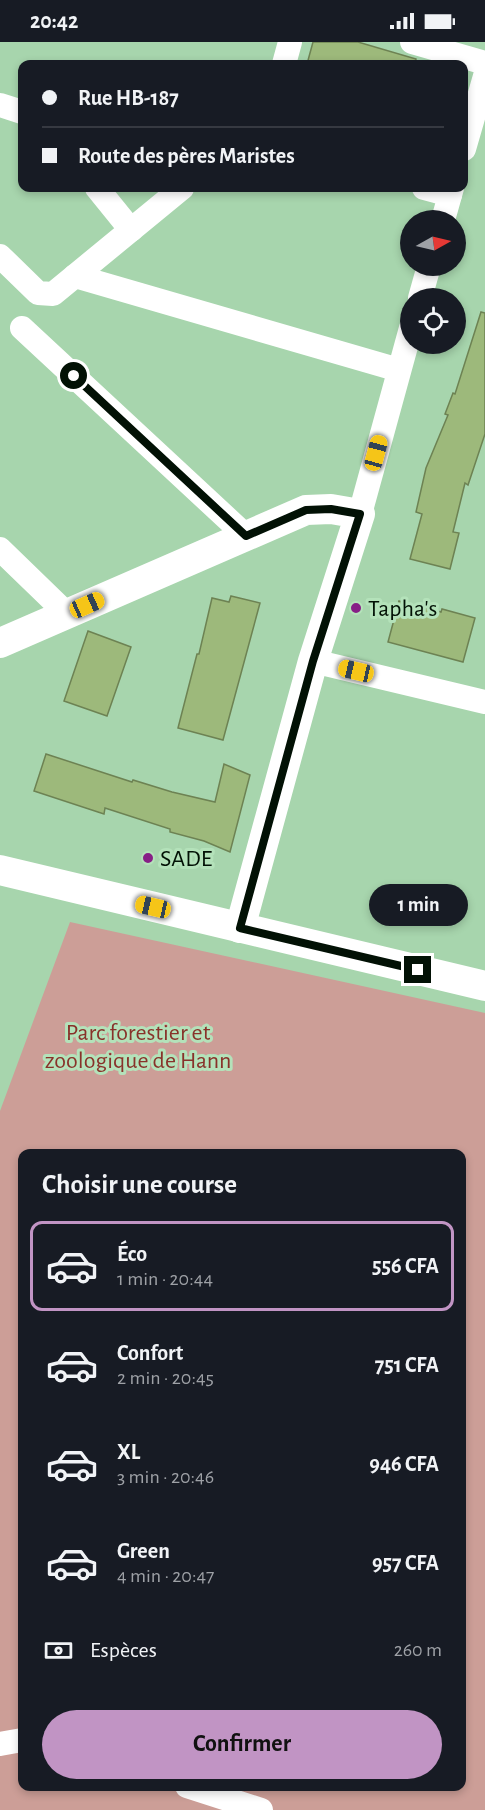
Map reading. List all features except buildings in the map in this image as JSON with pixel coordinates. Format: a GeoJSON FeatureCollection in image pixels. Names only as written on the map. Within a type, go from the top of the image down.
{"type":"FeatureCollection","features":[{"type":"Feature","properties":{"kind":"street"},"geometry":{"type":"LineString","coordinates":[[285,60],[290,42]]}},
{"type":"Feature","properties":{"kind":"street"},"geometry":{"type":"LineString","coordinates":[[412,42],[485,63]]}},
{"type":"Feature","properties":{"kind":"street"},"geometry":{"type":"LineString","coordinates":[[468,135],[485,76]]}},
{"type":"Feature","properties":{"kind":"street"},"geometry":{"type":"LineString","coordinates":[[0,105],[18,111]]}},
{"type":"Feature","properties":{"kind":"street"},"geometry":{"type":"LineString","coordinates":[[100,192],[131,230]]}},
{"type":"Feature","properties":{"kind":"street"},"geometry":{"type":"LineString","coordinates":[[0,256],[38,293],[53,294],[177,192]]}},
{"type":"Feature","properties":{"kind":"street"},"geometry":{"type":"LineString","coordinates":[[446,210],[451,192]]}},
{"type":"Feature","properties":{"kind":"street"},"geometry":{"type":"LineString","coordinates":[[75,276],[399,370]]}},
{"type":"Feature","properties":{"kind":"street"},"geometry":{"type":"LineString","coordinates":[[22,328],[246,536]]}},
{"type":"Feature","properties":{"kind":"street"},"geometry":{"type":"LineString","coordinates":[[240,928],[313,661],[360,514],[404,354]]}},
{"type":"Feature","properties":{"kind":"street"},"geometry":{"type":"LineString","coordinates":[[0,643],[306,510],[331,509],[360,514]]}},
{"type":"Feature","properties":{"kind":"street"},"geometry":{"type":"LineString","coordinates":[[0,549],[67,614]]}},
{"type":"Feature","properties":{"kind":"street"},"geometry":{"type":"LineString","coordinates":[[313,661],[485,702]]}},
{"type":"Feature","properties":{"kind":"street"},"geometry":{"type":"LineString","coordinates":[[0,870],[485,986]]}},
{"type":"Feature","properties":{"kind":"street"},"geometry":{"type":"LineString","coordinates":[[0,1744],[18,1741]]}},
{"type":"Feature","properties":{"kind":"street"},"geometry":{"type":"LineString","coordinates":[[202,1791],[261,1810]]}},
{"type":"Feature","properties":{"kind":"green space","name":"Parc forestier et zoologique de Hann"},"geometry":{"type":"Polygon","coordinates":[[[70,922],[485,1013],[485,1810],[0,1810],[0,1111],[70,922]]]}},
{"type":"Feature","properties":{"kind":"place","name":"Tapha's"},"geometry":{"type":"Point","coordinates":[356,608]}},
{"type":"Feature","properties":{"kind":"place","name":"SADE"},"geometry":{"type":"Point","coordinates":[148,858]}},
{"type":"Feature","properties":{"kind":"route"},"geometry":{"type":"LineString","coordinates":[[74,376],[246,536],[306,510],[331,509],[360,514],[313,661],[240,928],[418,970]]}}]}
